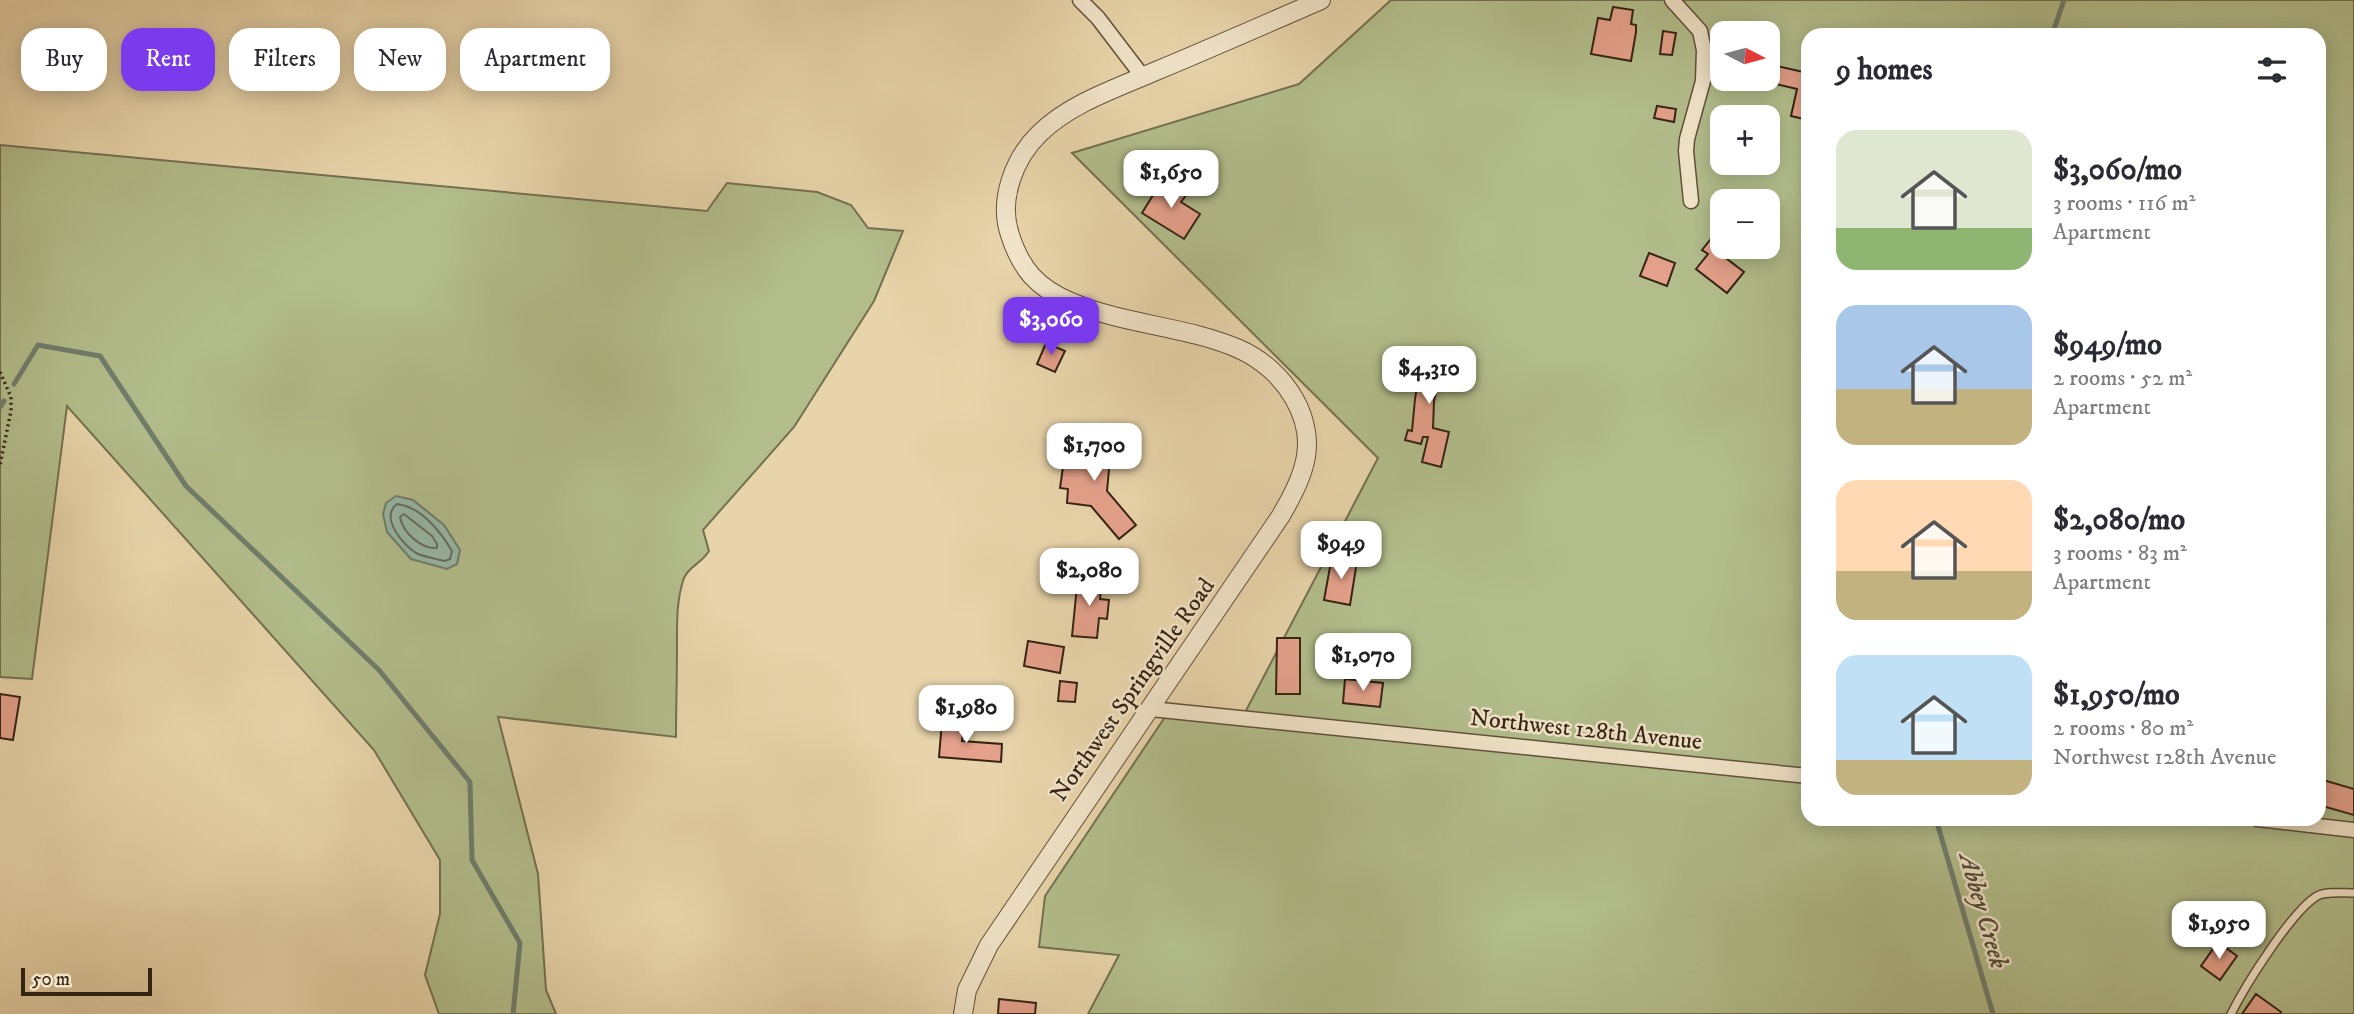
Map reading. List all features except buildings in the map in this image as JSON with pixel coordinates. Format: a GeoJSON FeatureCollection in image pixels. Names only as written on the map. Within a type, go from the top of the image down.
{"type":"FeatureCollection","features":[{"type":"Feature","properties":{"kind":"street"},"geometry":{"type":"LineString","coordinates":[[1080,0],[1098,18],[1143,77]]}},
{"type":"Feature","properties":{"kind":"street","name":"Northwest Springville Road"},"geometry":{"type":"LineString","coordinates":[[963,1014],[967,990],[989,945],[1223,604],[1291,499],[1304,468],[1306,438],[1302,412],[1296,399],[1273,372],[1242,350],[1210,339],[1092,310],[1047,290],[1028,273],[1016,252],[1008,229],[1006,205],[1010,180],[1022,155],[1039,133],[1080,105],[1321,0]]}},
{"type":"Feature","properties":{"kind":"street"},"geometry":{"type":"LineString","coordinates":[[1672,0],[1700,31],[1704,50],[1703,81],[1687,139],[1691,201]]}},
{"type":"Feature","properties":{"kind":"street","name":"Northwest 128th Avenue"},"geometry":{"type":"LineString","coordinates":[[1151,709],[1801,775]]}},
{"type":"Feature","properties":{"kind":"street"},"geometry":{"type":"LineString","coordinates":[[2319,826],[2354,830]]}},
{"type":"Feature","properties":{"kind":"lane"},"geometry":{"type":"LineString","coordinates":[[2231,1014],[2241,994],[2304,906],[2319,894],[2354,893]]}},
{"type":"Feature","properties":{"kind":"path"},"geometry":{"type":"LineString","coordinates":[[0,372],[11,397],[11,411],[0,465]]}},
{"type":"Feature","properties":{"kind":"green space"},"geometry":{"type":"Polygon","coordinates":[[[1391,0],[2354,0],[2354,1014],[1088,1014],[1119,955],[1039,947],[1045,896],[1165,717],[1239,724],[1378,458],[1072,153],[1299,84],[1391,0]]]}},
{"type":"Feature","properties":{"kind":"green space"},"geometry":{"type":"Polygon","coordinates":[[[0,145],[707,211],[727,183],[817,192],[851,205],[868,228],[903,231],[874,301],[794,427],[703,530],[709,551],[686,574],[678,604],[676,737],[498,717],[538,874],[546,990],[556,1014],[439,1014],[425,975],[440,914],[440,860],[374,750],[67,406],[32,679],[0,677],[0,145]]]}},
{"type":"Feature","properties":{"kind":"water"},"geometry":{"type":"Polygon","coordinates":[[[396,496],[413,500],[444,525],[460,550],[457,564],[447,569],[411,559],[387,532],[383,514],[386,503],[396,496]]]}},
{"type":"Feature","properties":{"kind":"waterway","name":"Abbey Creek"},"geometry":{"type":"LineString","coordinates":[[2054,28],[2064,0]]}},
{"type":"Feature","properties":{"kind":"waterway"},"geometry":{"type":"LineString","coordinates":[[14,384],[38,345],[100,356],[186,486],[379,670],[470,782],[472,860],[520,943],[513,1014]]}},
{"type":"Feature","properties":{"kind":"waterway"},"geometry":{"type":"LineString","coordinates":[[0,407],[4,401]]}},
{"type":"Feature","properties":{"kind":"waterway","name":"Abbey Creek"},"geometry":{"type":"LineString","coordinates":[[1938,826],[1993,1014]]}}]}
